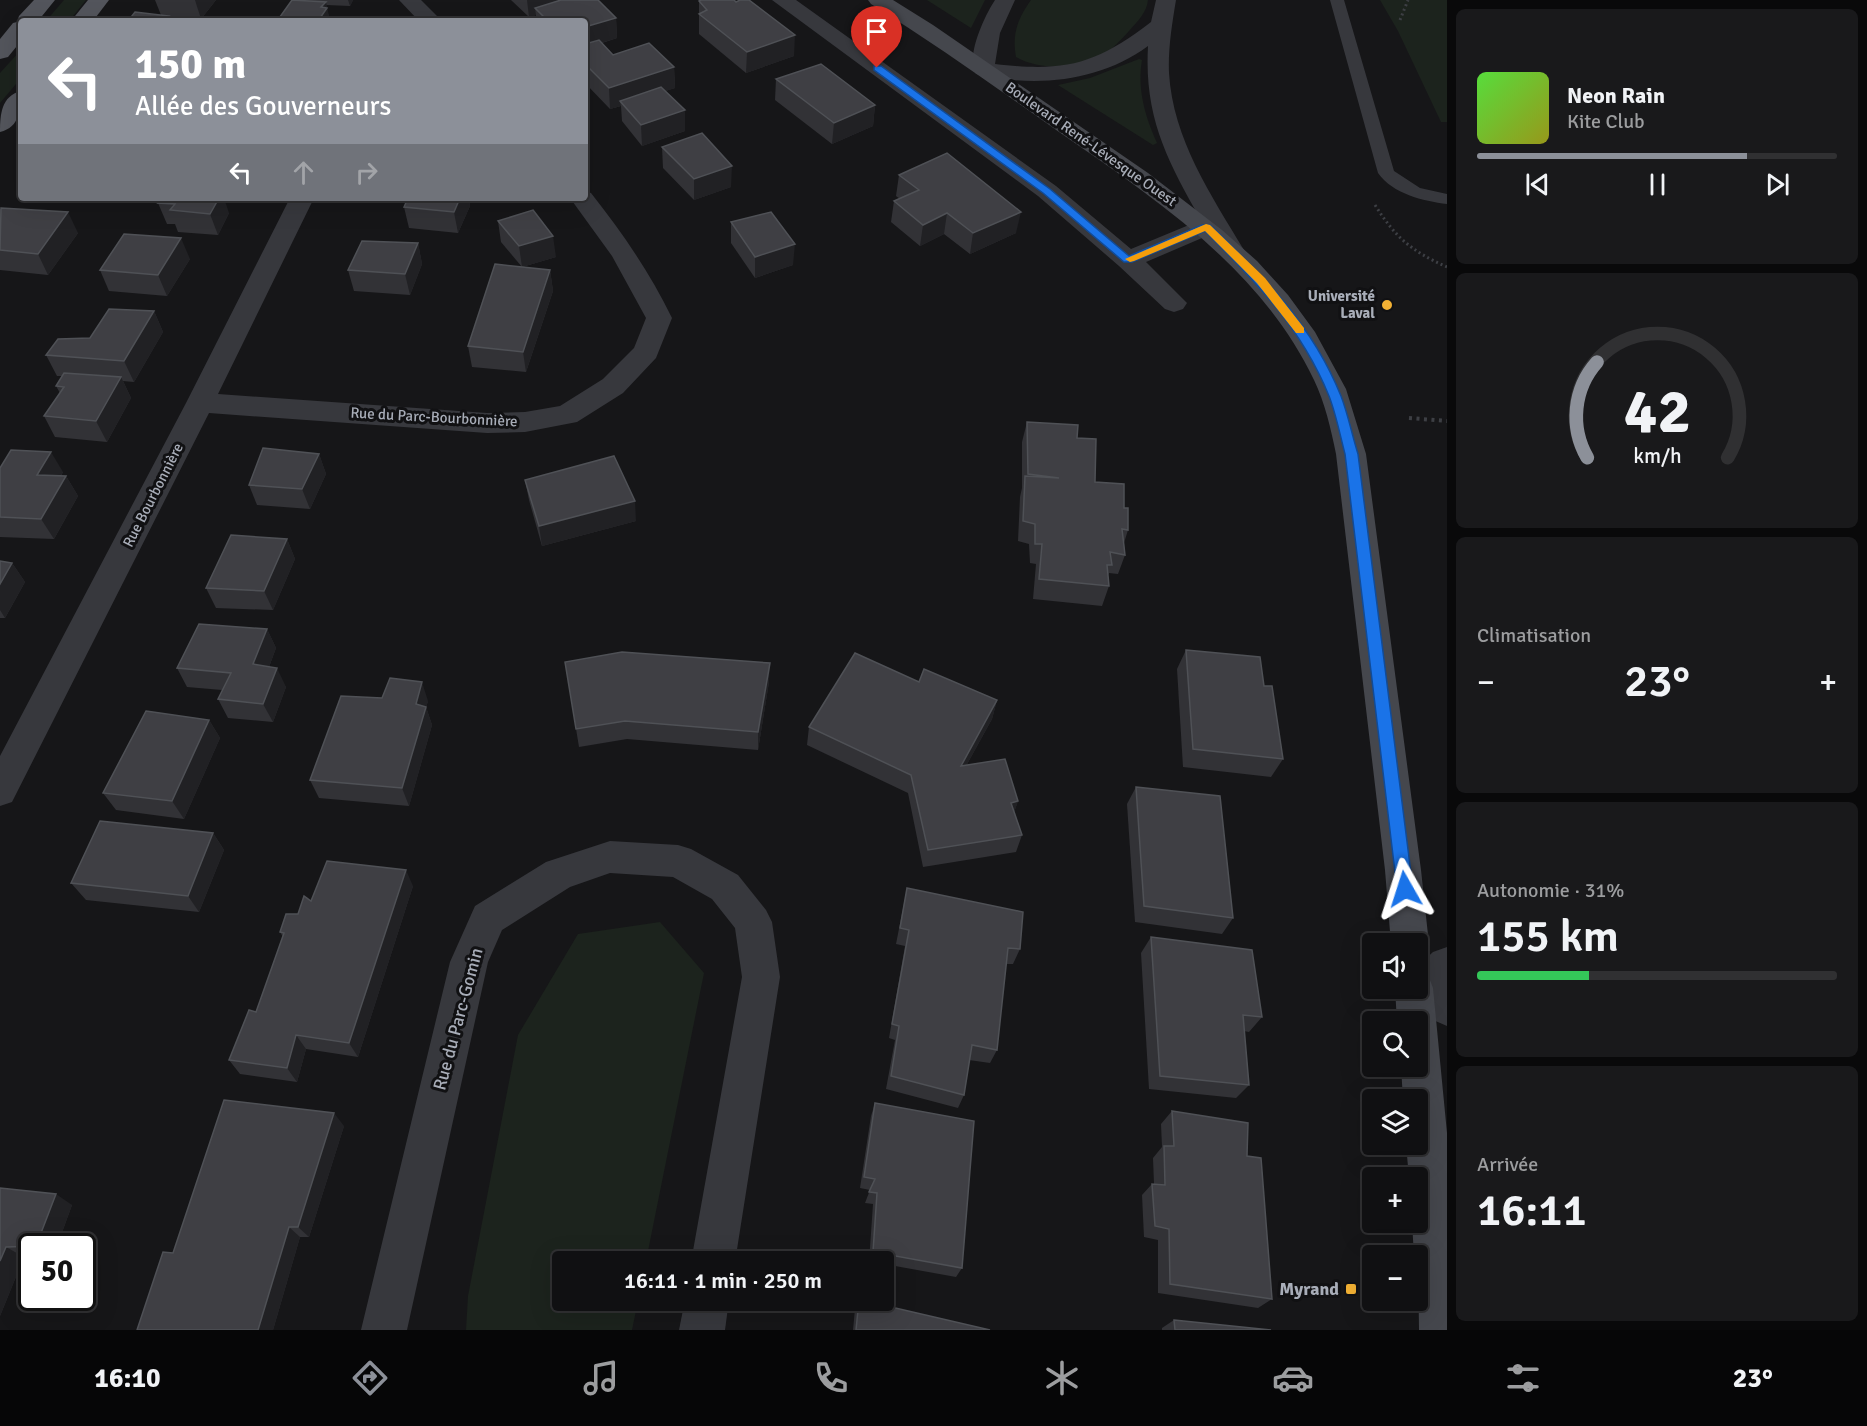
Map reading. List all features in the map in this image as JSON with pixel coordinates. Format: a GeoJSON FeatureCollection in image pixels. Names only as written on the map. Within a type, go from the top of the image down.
{"type":"FeatureCollection","features":[{"type":"Feature","properties":{"kind":"main road"},"geometry":{"type":"LineString","coordinates":[[30,18],[45,0]]}},
{"type":"Feature","properties":{"kind":"main road"},"geometry":{"type":"LineString","coordinates":[[84,18],[99,0]]}},
{"type":"Feature","properties":{"kind":"main road","name":"Boulevard René-Lévesque Ouest"},"geometry":{"type":"LineString","coordinates":[[878,0],[906,16],[984,69],[1206,227],[1231,249],[1289,314],[1328,379],[1342,415],[1357,491],[1409,933]]}},
{"type":"Feature","properties":{"kind":"main road","name":"Boulevard René-Lévesque Ouest"},"geometry":{"type":"LineString","coordinates":[[886,0],[906,16]]}},
{"type":"Feature","properties":{"kind":"main road"},"geometry":{"type":"LineString","coordinates":[[0,51],[18,31]]}},
{"type":"Feature","properties":{"kind":"main road"},"geometry":{"type":"LineString","coordinates":[[0,125],[18,102]]}},
{"type":"Feature","properties":{"kind":"main road"},"geometry":{"type":"LineString","coordinates":[[1422,1008],[1442,1330]]}},
{"type":"Feature","properties":{"kind":"street"},"geometry":{"type":"LineString","coordinates":[[396,18],[407,0],[428,18]]}},
{"type":"Feature","properties":{"kind":"street"},"geometry":{"type":"LineString","coordinates":[[782,0],[1047,191],[1128,260],[1174,303]]}},
{"type":"Feature","properties":{"kind":"street"},"geometry":{"type":"LineString","coordinates":[[1005,0],[993,23],[984,58],[984,69],[1035,75],[1073,73],[1119,54],[1160,26]]}},
{"type":"Feature","properties":{"kind":"street"},"geometry":{"type":"LineString","coordinates":[[1166,0],[1160,26],[1157,70],[1158,92],[1163,115],[1179,157],[1231,249]]}},
{"type":"Feature","properties":{"kind":"street","name":"Rue Bourbonnière"},"geometry":{"type":"LineString","coordinates":[[0,791],[201,404],[301,201]]}},
{"type":"Feature","properties":{"kind":"street","name":"Rue du Parc-Bourbonnière"},"geometry":{"type":"LineString","coordinates":[[201,404],[487,423],[525,422],[567,415],[613,386],[646,352],[659,318],[621,247],[584,201]]}},
{"type":"Feature","properties":{"kind":"street"},"geometry":{"type":"LineString","coordinates":[[1128,260],[1206,227]]}},
{"type":"Feature","properties":{"kind":"street","name":"Rue du Parc-Gomin"},"geometry":{"type":"LineString","coordinates":[[384,1330],[469,962],[488,918],[559,874],[610,857],[678,861],[724,887],[753,922],[761,977],[715,1251]]}},
{"type":"Feature","properties":{"kind":"street"},"geometry":{"type":"LineString","coordinates":[[1422,1008],[1447,965]]}},
{"type":"Feature","properties":{"kind":"street"},"geometry":{"type":"LineString","coordinates":[[702,1330],[705,1311]]}},
{"type":"Feature","properties":{"kind":"lane"},"geometry":{"type":"LineString","coordinates":[[1337,0],[1386,173],[1396,183],[1412,191],[1432,198],[1447,199]]}},
{"type":"Feature","properties":{"kind":"path"},"geometry":{"type":"LineString","coordinates":[[1400,20],[1408,0]]}},
{"type":"Feature","properties":{"kind":"path"},"geometry":{"type":"LineString","coordinates":[[1408,418],[1447,421]]}},
{"type":"Feature","properties":{"kind":"shaded area"},"geometry":{"type":"Polygon","coordinates":[[[64,0],[86,0],[71,18],[49,18],[64,0]]]}},
{"type":"Feature","properties":{"kind":"shaded area"},"geometry":{"type":"Polygon","coordinates":[[[927,0],[985,0],[971,28],[927,0]]]}},
{"type":"Feature","properties":{"kind":"shaded area"},"geometry":{"type":"Polygon","coordinates":[[[1031,0],[1148,0],[1146,9],[1138,20],[1117,44],[1103,55],[1085,64],[1054,67],[1034,64],[1016,57],[1017,27],[1031,0]]]}},
{"type":"Feature","properties":{"kind":"shaded area"},"geometry":{"type":"Polygon","coordinates":[[[1380,0],[1447,0],[1447,122],[1441,122],[1398,31],[1380,0]]]}},
{"type":"Feature","properties":{"kind":"shaded area"},"geometry":{"type":"Polygon","coordinates":[[[18,53],[18,82],[0,103],[0,73],[18,53]]]}},
{"type":"Feature","properties":{"kind":"shaded area"},"geometry":{"type":"Polygon","coordinates":[[[1139,59],[1142,60],[1143,102],[1157,143],[1153,145],[1058,85],[1090,78],[1139,59]]]}},
{"type":"Feature","properties":{"kind":"shaded area"},"geometry":{"type":"Polygon","coordinates":[[[660,922],[704,973],[648,1251],[552,1251],[552,1311],[636,1311],[632,1330],[466,1330],[468,1296],[518,1035],[578,934],[660,922]]]}},
{"type":"Feature","properties":{"kind":"building"},"geometry":{"type":"Polygon","coordinates":[[[292,0],[326,2],[321,7],[327,8],[320,18],[279,18],[292,0]]]}},
{"type":"Feature","properties":{"kind":"building"},"geometry":{"type":"Polygon","coordinates":[[[561,0],[598,0],[616,18],[588,26],[588,18],[545,18],[535,8],[561,0]]]}},
{"type":"Feature","properties":{"kind":"building"},"geometry":{"type":"Polygon","coordinates":[[[734,0],[736,2],[749,0],[795,35],[747,52],[699,14],[707,10],[699,1],[734,0]]]}},
{"type":"Feature","properties":{"kind":"building"},"geometry":{"type":"Polygon","coordinates":[[[135,12],[169,16],[167,18],[130,18],[135,12]]]}},
{"type":"Feature","properties":{"kind":"building"},"geometry":{"type":"Polygon","coordinates":[[[599,40],[613,55],[649,43],[674,67],[609,88],[588,67],[588,43],[599,40]]]}},
{"type":"Feature","properties":{"kind":"building"},"geometry":{"type":"Polygon","coordinates":[[[821,64],[875,105],[834,123],[776,79],[821,64]]]}},
{"type":"Feature","properties":{"kind":"building"},"geometry":{"type":"Polygon","coordinates":[[[661,87],[685,110],[641,125],[620,101],[661,87]]]}},
{"type":"Feature","properties":{"kind":"building"},"geometry":{"type":"Polygon","coordinates":[[[702,133],[732,166],[694,179],[662,147],[702,133]]]}},
{"type":"Feature","properties":{"kind":"building"},"geometry":{"type":"Polygon","coordinates":[[[947,153],[1021,212],[973,233],[947,213],[923,225],[894,201],[919,190],[899,175],[947,153]]]}},
{"type":"Feature","properties":{"kind":"building"},"geometry":{"type":"Polygon","coordinates":[[[160,201],[217,201],[210,214],[170,210],[175,204],[158,203],[160,201]]]}},
{"type":"Feature","properties":{"kind":"building"},"geometry":{"type":"Polygon","coordinates":[[[407,201],[459,201],[454,212],[404,207],[407,201]]]}},
{"type":"Feature","properties":{"kind":"building"},"geometry":{"type":"Polygon","coordinates":[[[1,208],[68,212],[38,254],[0,250],[1,208]]]}},
{"type":"Feature","properties":{"kind":"building"},"geometry":{"type":"Polygon","coordinates":[[[533,210],[553,236],[519,246],[498,221],[533,210]]]}},
{"type":"Feature","properties":{"kind":"building"},"geometry":{"type":"Polygon","coordinates":[[[771,212],[795,244],[755,257],[731,222],[771,212]]]}},
{"type":"Feature","properties":{"kind":"building"},"geometry":{"type":"Polygon","coordinates":[[[124,234],[181,238],[158,275],[100,270],[124,234]]]}},
{"type":"Feature","properties":{"kind":"building"},"geometry":{"type":"Polygon","coordinates":[[[362,241],[418,243],[405,274],[348,270],[362,241]]]}},
{"type":"Feature","properties":{"kind":"building"},"geometry":{"type":"Polygon","coordinates":[[[495,264],[550,270],[523,352],[468,346],[495,264]]]}},
{"type":"Feature","properties":{"kind":"building"},"geometry":{"type":"Polygon","coordinates":[[[109,309],[154,311],[124,361],[46,355],[58,339],[90,338],[109,309]]]}},
{"type":"Feature","properties":{"kind":"building"},"geometry":{"type":"Polygon","coordinates":[[[64,373],[121,377],[96,421],[44,416],[64,387],[56,386],[64,373]]]}},
{"type":"Feature","properties":{"kind":"building"},"geometry":{"type":"Polygon","coordinates":[[[1027,422],[1078,425],[1077,438],[1096,439],[1095,482],[1124,484],[1124,508],[1128,508],[1128,530],[1122,529],[1125,555],[1110,552],[1112,565],[1107,565],[1109,586],[1039,579],[1042,544],[1035,544],[1035,524],[1023,521],[1025,476],[1059,478],[1028,474],[1027,422]]]}},
{"type":"Feature","properties":{"kind":"building"},"geometry":{"type":"Polygon","coordinates":[[[263,448],[319,454],[302,489],[249,485],[263,448]]]}},
{"type":"Feature","properties":{"kind":"building"},"geometry":{"type":"Polygon","coordinates":[[[11,450],[51,452],[37,475],[66,476],[41,519],[0,517],[0,468],[11,450]]]}},
{"type":"Feature","properties":{"kind":"building"},"geometry":{"type":"Polygon","coordinates":[[[614,456],[635,501],[539,526],[525,480],[614,456]]]}},
{"type":"Feature","properties":{"kind":"building"},"geometry":{"type":"Polygon","coordinates":[[[231,535],[287,539],[264,591],[206,588],[231,535]]]}},
{"type":"Feature","properties":{"kind":"building"},"geometry":{"type":"Polygon","coordinates":[[[0,561],[12,563],[0,584],[0,561]]]}},
{"type":"Feature","properties":{"kind":"building"},"geometry":{"type":"Polygon","coordinates":[[[199,624],[267,629],[253,664],[277,668],[263,704],[218,699],[231,673],[177,668],[199,624]]]}},
{"type":"Feature","properties":{"kind":"building"},"geometry":{"type":"Polygon","coordinates":[[[1186,650],[1260,657],[1264,686],[1272,686],[1283,759],[1193,749],[1186,650]]]}},
{"type":"Feature","properties":{"kind":"building"},"geometry":{"type":"Polygon","coordinates":[[[622,652],[770,663],[758,732],[625,721],[576,729],[565,662],[622,652]]]}},
{"type":"Feature","properties":{"kind":"building"},"geometry":{"type":"Polygon","coordinates":[[[855,653],[919,682],[924,669],[997,700],[961,766],[1005,759],[1018,801],[1011,803],[1022,835],[928,850],[911,775],[809,727],[855,653]]]}},
{"type":"Feature","properties":{"kind":"building"},"geometry":{"type":"Polygon","coordinates":[[[390,678],[422,682],[416,704],[426,707],[402,788],[310,780],[341,696],[382,698],[390,678]]]}},
{"type":"Feature","properties":{"kind":"building"},"geometry":{"type":"Polygon","coordinates":[[[146,711],[209,720],[172,801],[103,793],[146,711]]]}},
{"type":"Feature","properties":{"kind":"building"},"geometry":{"type":"Polygon","coordinates":[[[1136,787],[1220,796],[1233,918],[1144,906],[1136,787]]]}},
{"type":"Feature","properties":{"kind":"building"},"geometry":{"type":"Polygon","coordinates":[[[100,821],[213,833],[188,896],[71,883],[100,821]]]}},
{"type":"Feature","properties":{"kind":"building"},"geometry":{"type":"Polygon","coordinates":[[[327,861],[406,870],[349,1043],[296,1035],[287,1068],[229,1060],[249,1010],[256,1012],[284,933],[280,932],[286,914],[298,914],[304,896],[311,901],[327,861]]]}},
{"type":"Feature","properties":{"kind":"building"},"geometry":{"type":"Polygon","coordinates":[[[907,888],[1023,912],[1020,949],[1008,948],[997,1050],[972,1045],[964,1095],[891,1076],[899,1026],[892,1024],[909,930],[900,928],[907,888]]]}},
{"type":"Feature","properties":{"kind":"building"},"geometry":{"type":"Polygon","coordinates":[[[1151,937],[1252,950],[1262,1017],[1243,1015],[1249,1085],[1160,1076],[1151,937]]]}},
{"type":"Feature","properties":{"kind":"building"},"geometry":{"type":"Polygon","coordinates":[[[224,1100],[334,1113],[298,1227],[289,1227],[258,1330],[137,1330],[163,1252],[173,1253],[224,1100]]]}},
{"type":"Feature","properties":{"kind":"building"},"geometry":{"type":"Polygon","coordinates":[[[875,1103],[974,1121],[962,1268],[894,1256],[894,1251],[873,1251],[877,1193],[869,1192],[875,1179],[864,1177],[875,1103]]]}},
{"type":"Feature","properties":{"kind":"building"},"geometry":{"type":"Polygon","coordinates":[[[1172,1111],[1248,1123],[1247,1156],[1261,1158],[1272,1299],[1170,1284],[1169,1229],[1155,1226],[1152,1184],[1165,1185],[1164,1146],[1174,1146],[1172,1111]]]}},
{"type":"Feature","properties":{"kind":"building"},"geometry":{"type":"Polygon","coordinates":[[[0,1188],[56,1194],[41,1233],[18,1233],[18,1247],[6,1247],[0,1261],[0,1188]]]}},
{"type":"Feature","properties":{"kind":"building"},"geometry":{"type":"Polygon","coordinates":[[[894,1308],[990,1330],[856,1330],[858,1311],[894,1311],[894,1308]]]}},
{"type":"Feature","properties":{"kind":"building"},"geometry":{"type":"Polygon","coordinates":[[[1174,1320],[1271,1330],[1175,1330],[1174,1320]]]}},
{"type":"Feature","properties":{"kind":"slow traffic"},"geometry":{"type":"LineString","coordinates":[[1130,259],[1206,227],[1261,280],[1300,330]]}},
{"type":"Feature","properties":{"kind":"place","name":"Université Laval"},"geometry":{"type":"Point","coordinates":[1387,305]}},
{"type":"Feature","properties":{"kind":"place","name":"Myrand"},"geometry":{"type":"Point","coordinates":[1351,1289]}},
{"type":"Feature","properties":{"kind":"route"},"geometry":{"type":"LineString","coordinates":[[877,68],[1047,191],[1128,260],[1206,227],[1261,280],[1309,343],[1335,396],[1352,454],[1405,889]]}}]}
